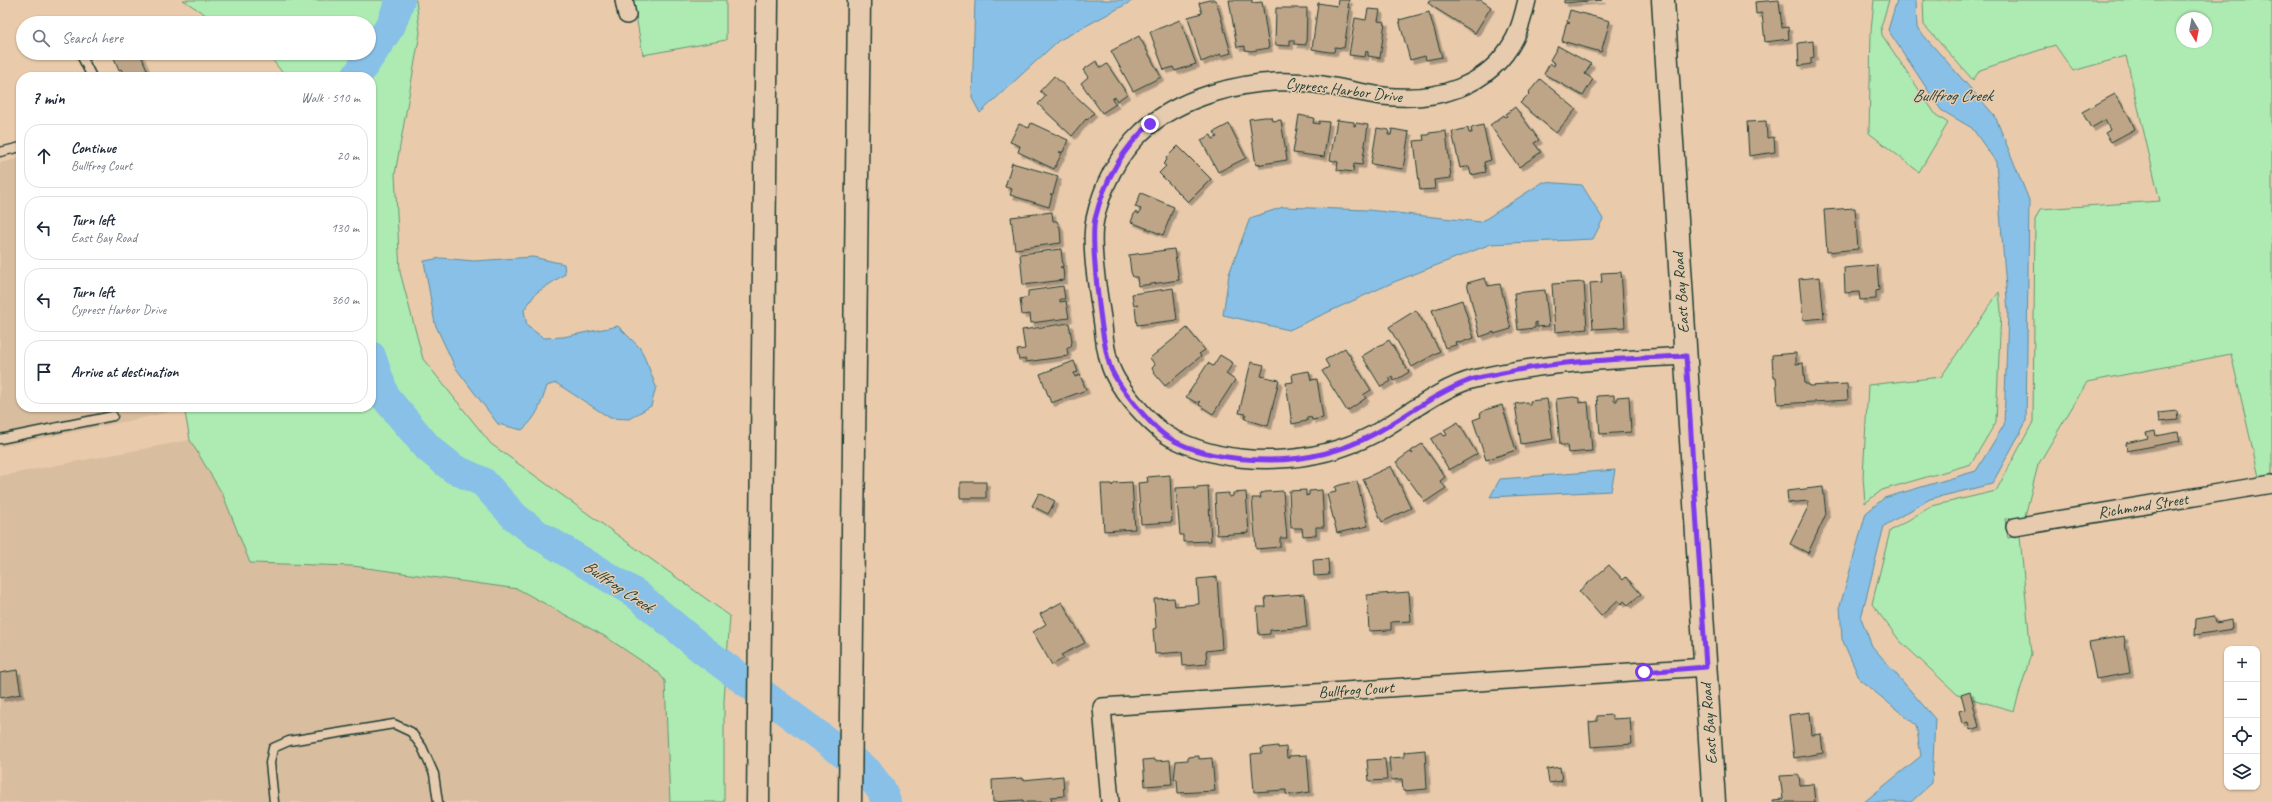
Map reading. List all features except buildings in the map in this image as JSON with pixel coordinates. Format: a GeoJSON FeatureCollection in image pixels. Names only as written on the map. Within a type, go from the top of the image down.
{"type":"FeatureCollection","features":[{"type":"Feature","properties":{"kind":"main road"},"geometry":{"type":"LineString","coordinates":[[758,802],[767,0]]}},
{"type":"Feature","properties":{"kind":"main road"},"geometry":{"type":"LineString","coordinates":[[850,802],[859,0]]}},
{"type":"Feature","properties":{"kind":"main road","name":"East Bay Road"},"geometry":{"type":"LineString","coordinates":[[1663,0],[1714,802]]}},
{"type":"Feature","properties":{"kind":"street","name":"Cypress Harbor Drive"},"geometry":{"type":"LineString","coordinates":[[1527,0],[1515,38],[1500,59],[1473,81],[1460,88],[1438,96],[1409,98],[1381,96],[1314,84],[1270,82],[1217,92],[1183,106],[1146,127],[1119,159],[1105,187],[1094,221],[1095,254],[1104,338],[1110,367],[1142,412],[1166,435],[1193,449],[1224,456],[1270,460],[1304,457],[1331,452],[1372,435],[1430,400],[1469,380],[1536,366],[1686,356]]}},
{"type":"Feature","properties":{"kind":"street","name":"Richmond Street"},"geometry":{"type":"LineString","coordinates":[[2015,527],[2272,484]]}},
{"type":"Feature","properties":{"kind":"street","name":"Bullfrog Court"},"geometry":{"type":"LineString","coordinates":[[1110,802],[1102,707],[1706,667]]}},
{"type":"Feature","properties":{"kind":"lane"},"geometry":{"type":"LineString","coordinates":[[84,60],[90,72]]}},
{"type":"Feature","properties":{"kind":"lane"},"geometry":{"type":"LineString","coordinates":[[0,152],[16,148]]}},
{"type":"Feature","properties":{"kind":"lane"},"geometry":{"type":"LineString","coordinates":[[0,439],[114,416]]}},
{"type":"Feature","properties":{"kind":"lane"},"geometry":{"type":"LineString","coordinates":[[274,802],[270,763],[273,748],[289,741],[394,724],[411,732],[422,747],[434,774],[438,802]]}},
{"type":"Feature","properties":{"kind":"shaded area"},"geometry":{"type":"Polygon","coordinates":[[[16,159],[16,412],[167,413],[0,447],[0,163],[16,159]]]}},
{"type":"Feature","properties":{"kind":"shaded area"},"geometry":{"type":"Polygon","coordinates":[[[190,440],[223,495],[250,563],[353,566],[518,589],[606,637],[658,672],[665,681],[670,802],[0,802],[0,476],[190,440]]]}},
{"type":"Feature","properties":{"kind":"green space"},"geometry":{"type":"Polygon","coordinates":[[[183,0],[416,0],[420,33],[395,174],[400,272],[423,359],[491,444],[730,616],[724,701],[724,802],[670,802],[665,681],[658,672],[606,637],[518,589],[353,566],[250,563],[223,495],[190,440],[185,412],[376,412],[376,72],[282,72],[273,60],[376,60],[376,16],[207,16],[183,0]]]}},
{"type":"Feature","properties":{"kind":"green space"},"geometry":{"type":"Polygon","coordinates":[[[633,0],[726,0],[726,40],[643,55],[633,0]]]}},
{"type":"Feature","properties":{"kind":"green space"},"geometry":{"type":"Polygon","coordinates":[[[1874,0],[1889,0],[1881,27],[1882,35],[1936,115],[1948,123],[1919,172],[1869,133],[1871,31],[1874,0]]]}},
{"type":"Feature","properties":{"kind":"green space"},"geometry":{"type":"Polygon","coordinates":[[[1923,0],[2272,0],[2272,474],[2259,477],[2231,354],[2087,382],[2038,465],[2025,516],[2005,519],[2008,538],[2020,536],[2031,654],[2014,711],[1958,695],[1900,641],[1872,604],[1890,531],[1932,506],[1996,491],[2033,422],[2035,220],[2040,209],[2160,201],[2126,56],[2073,71],[2055,45],[1980,70],[1973,80],[1924,25],[1923,0]]]}},
{"type":"Feature","properties":{"kind":"green space"},"geometry":{"type":"Polygon","coordinates":[[[1999,292],[2001,311],[1996,422],[1971,464],[1882,490],[1865,503],[1863,477],[1868,385],[1941,377],[1999,292]]]}},
{"type":"Feature","properties":{"kind":"water"},"geometry":{"type":"Polygon","coordinates":[[[975,0],[1134,0],[1058,41],[980,113],[972,98],[975,0]]]}},
{"type":"Feature","properties":{"kind":"water","name":"Bullfrog Creek"},"geometry":{"type":"Polygon","coordinates":[[[1897,0],[1916,0],[1917,28],[1995,116],[2029,200],[2026,422],[1992,484],[1930,499],[1884,526],[1861,618],[1872,646],[1935,719],[1932,783],[1911,802],[1864,802],[1921,756],[1916,725],[1860,680],[1842,639],[1840,606],[1866,513],[1884,498],[1976,471],[2004,425],[2008,312],[1996,162],[1972,128],[1941,110],[1888,30],[1897,0]]]}},
{"type":"Feature","properties":{"kind":"water"},"geometry":{"type":"Polygon","coordinates":[[[1543,182],[1582,185],[1603,219],[1593,239],[1491,244],[1394,282],[1289,330],[1223,315],[1229,274],[1250,218],[1283,207],[1368,210],[1481,222],[1543,182]]]}},
{"type":"Feature","properties":{"kind":"water"},"geometry":{"type":"Polygon","coordinates":[[[533,257],[564,264],[565,274],[536,293],[524,310],[527,326],[544,338],[563,337],[618,326],[640,348],[649,368],[656,387],[651,406],[629,419],[610,418],[556,383],[547,386],[535,416],[522,430],[498,424],[455,367],[435,324],[424,261],[441,258],[474,261],[533,257]]]}},
{"type":"Feature","properties":{"kind":"water"},"geometry":{"type":"Polygon","coordinates":[[[1615,470],[1611,491],[1490,497],[1500,479],[1615,470]]]}},
{"type":"Feature","properties":{"kind":"waterway","name":"Bullfrog Creek"},"geometry":{"type":"LineString","coordinates":[[376,47],[391,25],[400,0]]}},
{"type":"Feature","properties":{"kind":"waterway","name":"Bullfrog Creek"},"geometry":{"type":"LineString","coordinates":[[359,72],[367,60]]}},
{"type":"Feature","properties":{"kind":"waterway","name":"Bullfrog Creek"},"geometry":{"type":"LineString","coordinates":[[376,371],[385,397],[428,448],[454,469],[483,482],[515,517],[537,534],[636,594],[703,650],[867,771],[882,791],[886,802]]}},
{"type":"Feature","properties":{"kind":"route"},"geometry":{"type":"LineString","coordinates":[[1150,124],[1128,146],[1119,159],[1105,187],[1094,221],[1095,254],[1104,338],[1110,367],[1126,392],[1147,417],[1166,435],[1193,449],[1224,456],[1270,460],[1304,457],[1331,452],[1372,435],[1430,400],[1469,380],[1536,366],[1686,356],[1706,667],[1644,672]]}}]}
